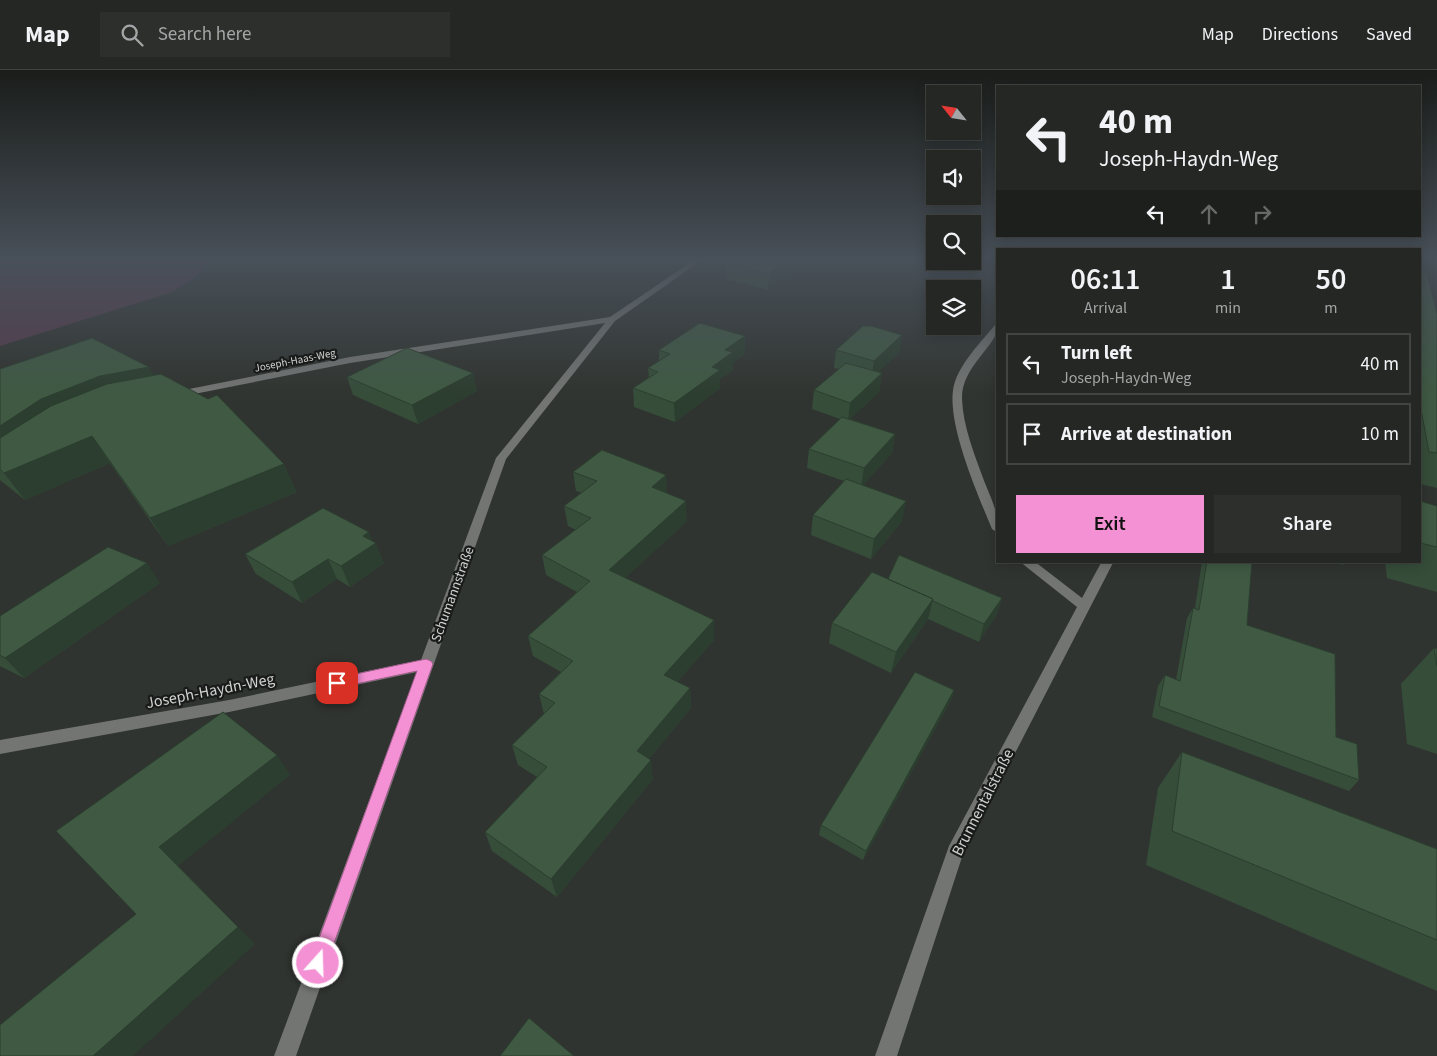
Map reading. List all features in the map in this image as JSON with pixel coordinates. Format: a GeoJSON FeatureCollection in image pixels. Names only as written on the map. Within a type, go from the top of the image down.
{"type":"FeatureCollection","features":[{"type":"Feature","properties":{"kind":"street","name":"Schumannstraße"},"geometry":{"type":"LineString","coordinates":[[285,1056],[501,458],[612,319],[634,304]]}},
{"type":"Feature","properties":{"kind":"street","name":"Joseph-Haas-Weg"},"geometry":{"type":"LineString","coordinates":[[167,396],[350,360],[612,319]]}},
{"type":"Feature","properties":{"kind":"street"},"geometry":{"type":"LineString","coordinates":[[996,330],[969,364],[958,387],[960,414],[968,454],[996,524]]}},
{"type":"Feature","properties":{"kind":"street"},"geometry":{"type":"LineString","coordinates":[[1028,563],[1084,606]]}},
{"type":"Feature","properties":{"kind":"street","name":"Brunnentalstraße"},"geometry":{"type":"LineString","coordinates":[[886,1056],[955,852],[1107,563]]}},
{"type":"Feature","properties":{"kind":"street","name":"Joseph-Haydn-Weg"},"geometry":{"type":"LineString","coordinates":[[0,747],[229,706],[426,664]]}},
{"type":"Feature","properties":{"kind":"shaded area"},"geometry":{"type":"Polygon","coordinates":[[[0,304],[134,304],[0,346],[0,304]]]}},
{"type":"Feature","properties":{"kind":"building"},"geometry":{"type":"Polygon","coordinates":[[[1421,304],[1435,304],[1437,314],[1437,453],[1429,452],[1421,409],[1421,304]]]}},
{"type":"Feature","properties":{"kind":"building"},"geometry":{"type":"Polygon","coordinates":[[[700,323],[745,336],[725,350],[733,352],[712,367],[720,370],[674,403],[633,388],[658,372],[648,368],[670,354],[659,350],[700,323]]]}},
{"type":"Feature","properties":{"kind":"building"},"geometry":{"type":"Polygon","coordinates":[[[863,326],[871,326],[902,335],[874,361],[836,350],[863,326]]]}},
{"type":"Feature","properties":{"kind":"building"},"geometry":{"type":"Polygon","coordinates":[[[92,338],[149,367],[100,376],[41,399],[0,426],[0,369],[92,338]]]}},
{"type":"Feature","properties":{"kind":"building"},"geometry":{"type":"Polygon","coordinates":[[[407,348],[473,373],[412,405],[347,377],[407,348]]]}},
{"type":"Feature","properties":{"kind":"building"},"geometry":{"type":"Polygon","coordinates":[[[846,363],[882,373],[850,403],[814,390],[846,363]]]}},
{"type":"Feature","properties":{"kind":"building"},"geometry":{"type":"Polygon","coordinates":[[[161,374],[208,399],[217,395],[284,464],[150,518],[92,436],[4,473],[0,469],[0,438],[51,406],[107,384],[161,374]]]}},
{"type":"Feature","properties":{"kind":"building"},"geometry":{"type":"Polygon","coordinates":[[[842,417],[895,434],[864,468],[809,449],[842,417]]]}},
{"type":"Feature","properties":{"kind":"building"},"geometry":{"type":"Polygon","coordinates":[[[602,450],[666,475],[652,487],[686,501],[609,570],[714,620],[664,675],[690,688],[637,751],[651,760],[551,879],[485,832],[547,767],[512,745],[555,703],[539,694],[573,661],[528,636],[590,581],[542,555],[591,518],[564,506],[597,481],[573,472],[602,450]]]}},
{"type":"Feature","properties":{"kind":"building"},"geometry":{"type":"Polygon","coordinates":[[[846,479],[906,501],[874,539],[813,515],[846,479]]]}},
{"type":"Feature","properties":{"kind":"building"},"geometry":{"type":"Polygon","coordinates":[[[1421,501],[1437,506],[1437,547],[1421,543],[1421,501]]]}},
{"type":"Feature","properties":{"kind":"building"},"geometry":{"type":"Polygon","coordinates":[[[323,508],[369,532],[363,536],[376,543],[341,566],[328,559],[292,582],[245,554],[323,508]]]}},
{"type":"Feature","properties":{"kind":"building"},"geometry":{"type":"Polygon","coordinates":[[[108,547],[147,563],[5,658],[0,655],[0,616],[108,547]]]}},
{"type":"Feature","properties":{"kind":"building"},"geometry":{"type":"Polygon","coordinates":[[[899,555],[1002,598],[984,624],[888,579],[899,555]]]}},
{"type":"Feature","properties":{"kind":"building"},"geometry":{"type":"Polygon","coordinates":[[[1207,563],[1252,563],[1247,625],[1335,654],[1336,737],[1357,744],[1359,780],[1159,706],[1165,675],[1180,681],[1193,608],[1199,610],[1207,563]]]}},
{"type":"Feature","properties":{"kind":"building"},"geometry":{"type":"Polygon","coordinates":[[[872,572],[933,599],[896,652],[832,623],[872,572]]]}},
{"type":"Feature","properties":{"kind":"building"},"geometry":{"type":"Polygon","coordinates":[[[1434,648],[1437,649],[1437,666],[1434,648]]]}},
{"type":"Feature","properties":{"kind":"building"},"geometry":{"type":"Polygon","coordinates":[[[915,672],[954,690],[866,851],[821,825],[915,672]]]}},
{"type":"Feature","properties":{"kind":"building"},"geometry":{"type":"Polygon","coordinates":[[[223,712],[277,755],[159,847],[238,927],[93,1056],[0,1056],[0,1025],[136,914],[56,831],[223,712]]]}},
{"type":"Feature","properties":{"kind":"building"},"geometry":{"type":"Polygon","coordinates":[[[1182,752],[1437,849],[1437,940],[1172,831],[1182,752]]]}},
{"type":"Feature","properties":{"kind":"building"},"geometry":{"type":"Polygon","coordinates":[[[529,1018],[574,1056],[500,1056],[529,1018]]]}},
{"type":"Feature","properties":{"kind":"route"},"geometry":{"type":"LineString","coordinates":[[318,963],[426,664],[337,683]]}}]}
